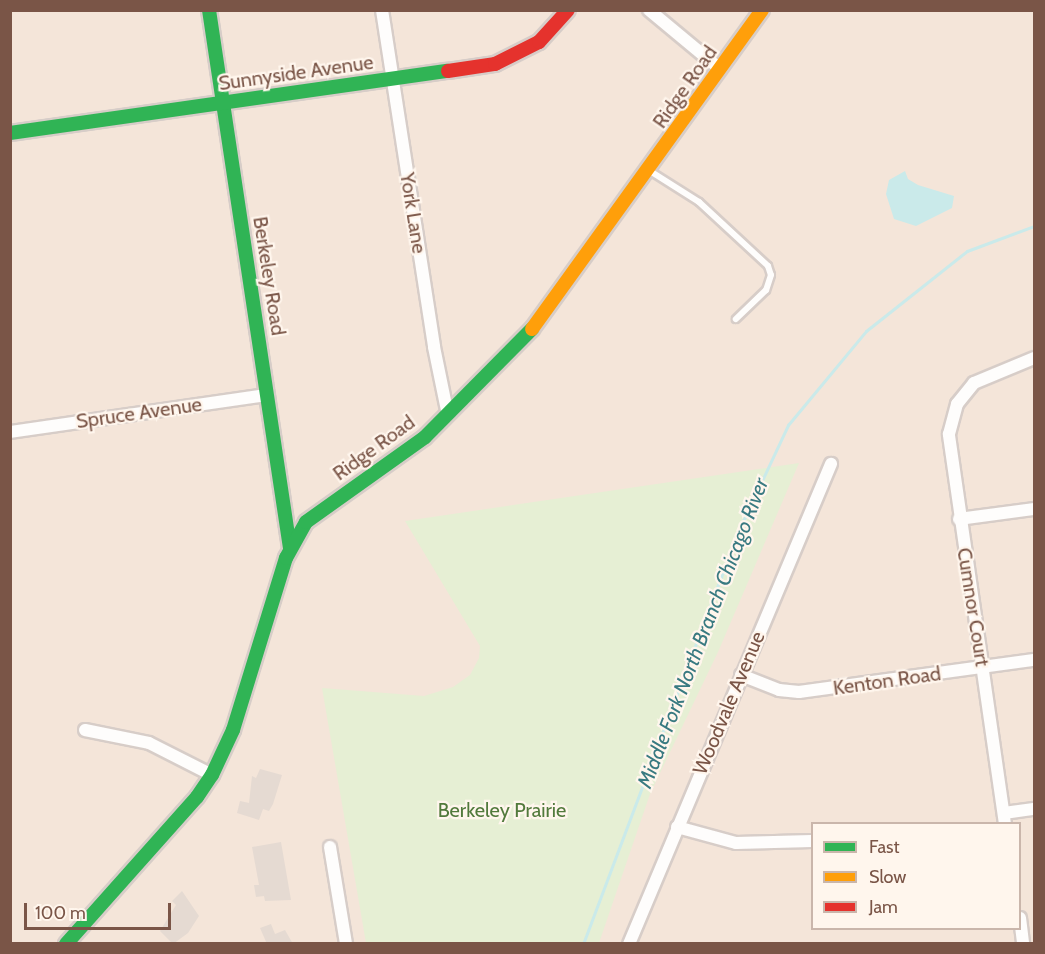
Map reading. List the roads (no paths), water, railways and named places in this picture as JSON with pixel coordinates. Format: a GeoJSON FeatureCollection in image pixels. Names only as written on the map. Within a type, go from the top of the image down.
{"type":"FeatureCollection","features":[{"type":"Feature","properties":{"kind":"street","name":"Berkeley Road"},"geometry":{"type":"LineString","coordinates":[[209,10],[290,548]]}},
{"type":"Feature","properties":{"kind":"street","name":"York Lane"},"geometry":{"type":"LineString","coordinates":[[382,10],[448,415]]}},
{"type":"Feature","properties":{"kind":"street","name":"Sunnyside Avenue"},"geometry":{"type":"LineString","coordinates":[[10,133],[495,64],[516,56],[541,40],[568,10]]}},
{"type":"Feature","properties":{"kind":"street"},"geometry":{"type":"LineString","coordinates":[[649,10],[720,69]]}},
{"type":"Feature","properties":{"kind":"street","name":"Ridge Road"},"geometry":{"type":"LineString","coordinates":[[66,944],[189,806],[212,775],[233,730],[290,548],[306,522],[320,509],[400,457],[448,415],[542,319],[650,171],[762,10]]}},
{"type":"Feature","properties":{"kind":"street","name":"Cumnor Court"},"geometry":{"type":"LineString","coordinates":[[1005,818],[948,434],[951,419],[964,393],[990,374],[1035,358]]}},
{"type":"Feature","properties":{"kind":"street","name":"Spruce Avenue"},"geometry":{"type":"LineString","coordinates":[[10,432],[267,395]]}},
{"type":"Feature","properties":{"kind":"street","name":"Woodvale Avenue"},"geometry":{"type":"LineString","coordinates":[[628,944],[831,464]]}},
{"type":"Feature","properties":{"kind":"street"},"geometry":{"type":"LineString","coordinates":[[960,519],[1035,509]]}},
{"type":"Feature","properties":{"kind":"street","name":"Kenton Road"},"geometry":{"type":"LineString","coordinates":[[741,675],[779,690],[799,692],[1035,660]]}},
{"type":"Feature","properties":{"kind":"street"},"geometry":{"type":"LineString","coordinates":[[85,730],[148,743],[212,775]]}},
{"type":"Feature","properties":{"kind":"street"},"geometry":{"type":"LineString","coordinates":[[1005,818],[1035,809]]}},
{"type":"Feature","properties":{"kind":"street"},"geometry":{"type":"LineString","coordinates":[[677,827],[736,843],[811,841]]}},
{"type":"Feature","properties":{"kind":"street"},"geometry":{"type":"LineString","coordinates":[[330,847],[346,944]]}},
{"type":"Feature","properties":{"kind":"street"},"geometry":{"type":"LineString","coordinates":[[1021,927],[1023,944]]}},
{"type":"Feature","properties":{"kind":"lane"},"geometry":{"type":"LineString","coordinates":[[650,171],[699,202],[768,266],[771,274],[766,290],[736,319]]}},
{"type":"Feature","properties":{"kind":"water"},"geometry":{"type":"Polygon","coordinates":[[[905,171],[908,179],[918,185],[954,196],[952,208],[916,226],[894,219],[886,194],[889,180],[905,171]]]}},
{"type":"Feature","properties":{"kind":"waterway","name":"Middle Fork North Branch Chicago River"},"geometry":{"type":"LineString","coordinates":[[583,944],[736,536],[788,425],[866,331],[967,251],[1034,226]]}},
{"type":"Feature","properties":{"kind":"park label","name":"Berkeley Prairie"},"geometry":{"type":"Point","coordinates":[502,810]}}]}
